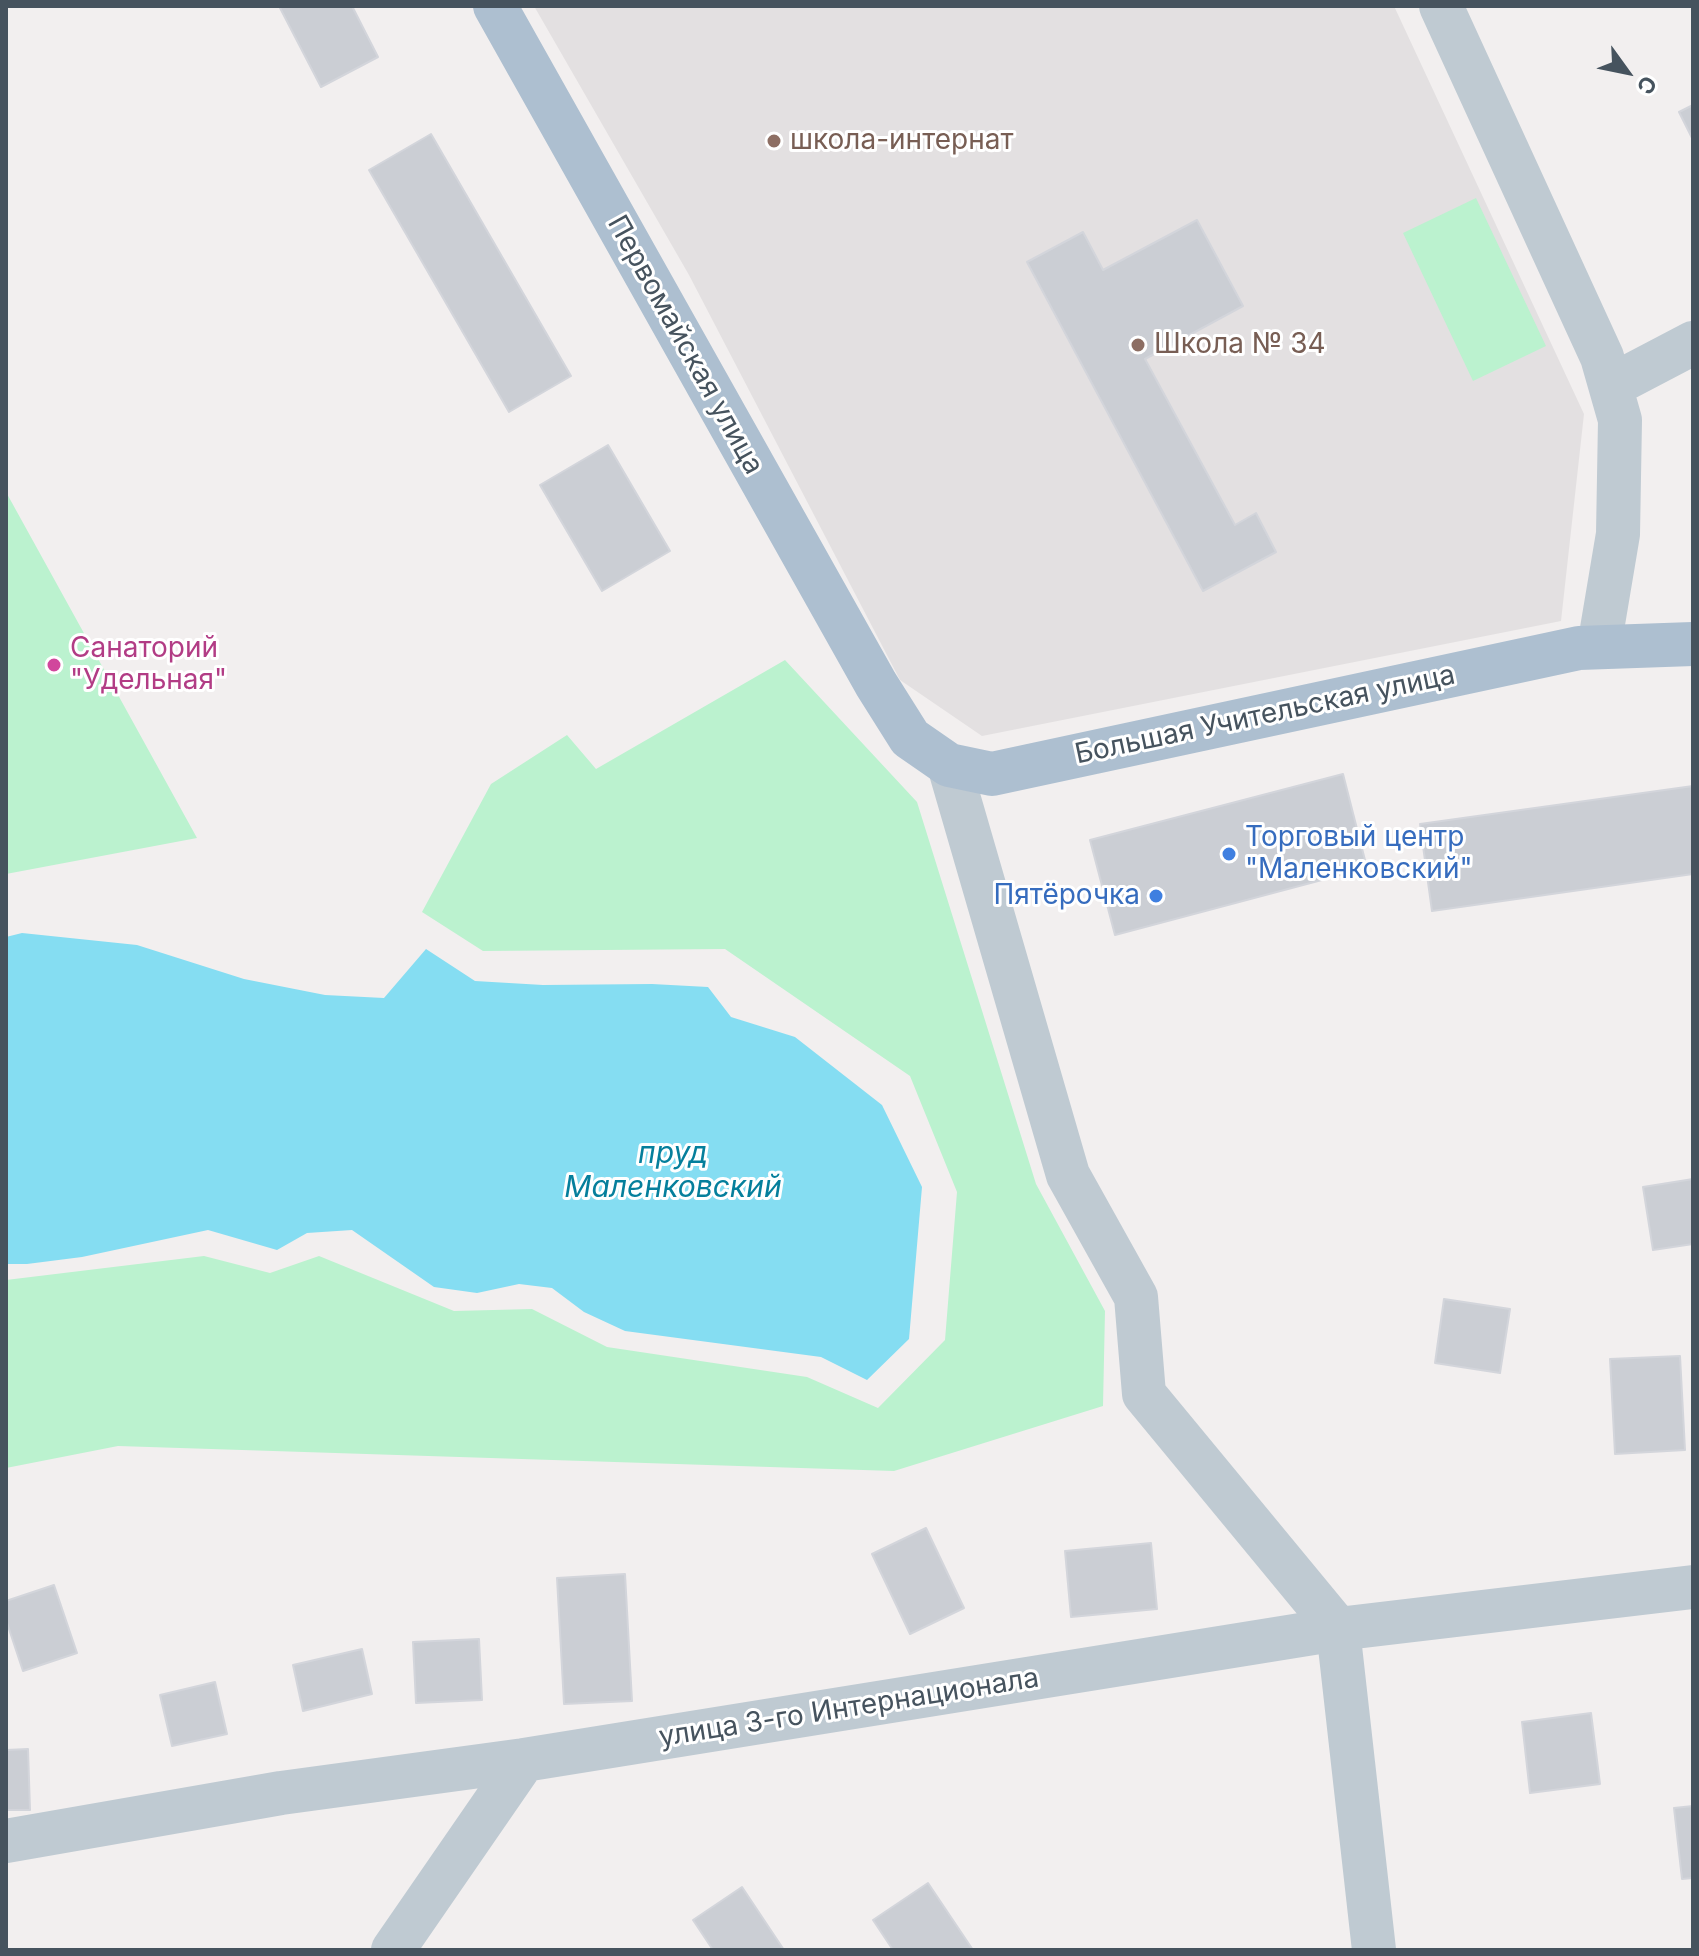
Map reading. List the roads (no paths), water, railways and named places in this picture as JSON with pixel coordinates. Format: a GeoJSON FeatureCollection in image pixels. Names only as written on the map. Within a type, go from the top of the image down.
{"type":"FeatureCollection","features":[{"type":"Feature","properties":{"kind":"main road","name":"Первомайская улица"},"geometry":{"type":"LineString","coordinates":[[495,6],[876,684]]}},
{"type":"Feature","properties":{"kind":"main road","name":"Большая Учительская улица"},"geometry":{"type":"LineString","coordinates":[[876,684],[910,738],[949,765],[992,774],[1579,648],[1693,644]]}},
{"type":"Feature","properties":{"kind":"street"},"geometry":{"type":"LineString","coordinates":[[1441,6],[1602,357],[1620,420],[1618,534],[1599,647]]}},
{"type":"Feature","properties":{"kind":"street"},"geometry":{"type":"LineString","coordinates":[[1611,386],[1693,343]]}},
{"type":"Feature","properties":{"kind":"street"},"geometry":{"type":"LineString","coordinates":[[949,765],[1068,1175],[1136,1297],[1144,1394],[1338,1629],[1374,1950]]}},
{"type":"Feature","properties":{"kind":"street","name":"улица 3-го Интернационала"},"geometry":{"type":"LineString","coordinates":[[6,1841],[281,1793],[524,1760],[1338,1629],[1693,1587]]}},
{"type":"Feature","properties":{"kind":"street"},"geometry":{"type":"LineString","coordinates":[[393,1950],[524,1760]]}},
{"type":"Feature","properties":{"kind":"water","name":"пруд Маленковский"},"geometry":{"type":"Polygon","coordinates":[[[22,933],[137,945],[244,979],[325,995],[384,998],[426,949],[475,981],[708,987],[731,1017],[795,1037],[882,1105],[922,1187],[909,1339],[867,1380],[821,1357],[625,1331],[584,1312],[552,1288],[519,1284],[477,1293],[434,1287],[352,1230],[307,1233],[277,1250],[208,1230],[82,1257],[6,1264],[6,937],[22,933]]]}},
{"type":"Feature","properties":{"kind":"place","name":"школа-интернат"},"geometry":{"type":"Point","coordinates":[774,141]}},
{"type":"Feature","properties":{"kind":"place","name":"Школа № 34"},"geometry":{"type":"Point","coordinates":[1138,345]}},
{"type":"Feature","properties":{"kind":"place","name":"Санаторий \"Удельная\""},"geometry":{"type":"Point","coordinates":[54,665]}},
{"type":"Feature","properties":{"kind":"place","name":"Торговый центр \"Маленковский\""},"geometry":{"type":"Point","coordinates":[1229,854]}},
{"type":"Feature","properties":{"kind":"place","name":"Пятёрочка"},"geometry":{"type":"Point","coordinates":[1156,896]}}]}
